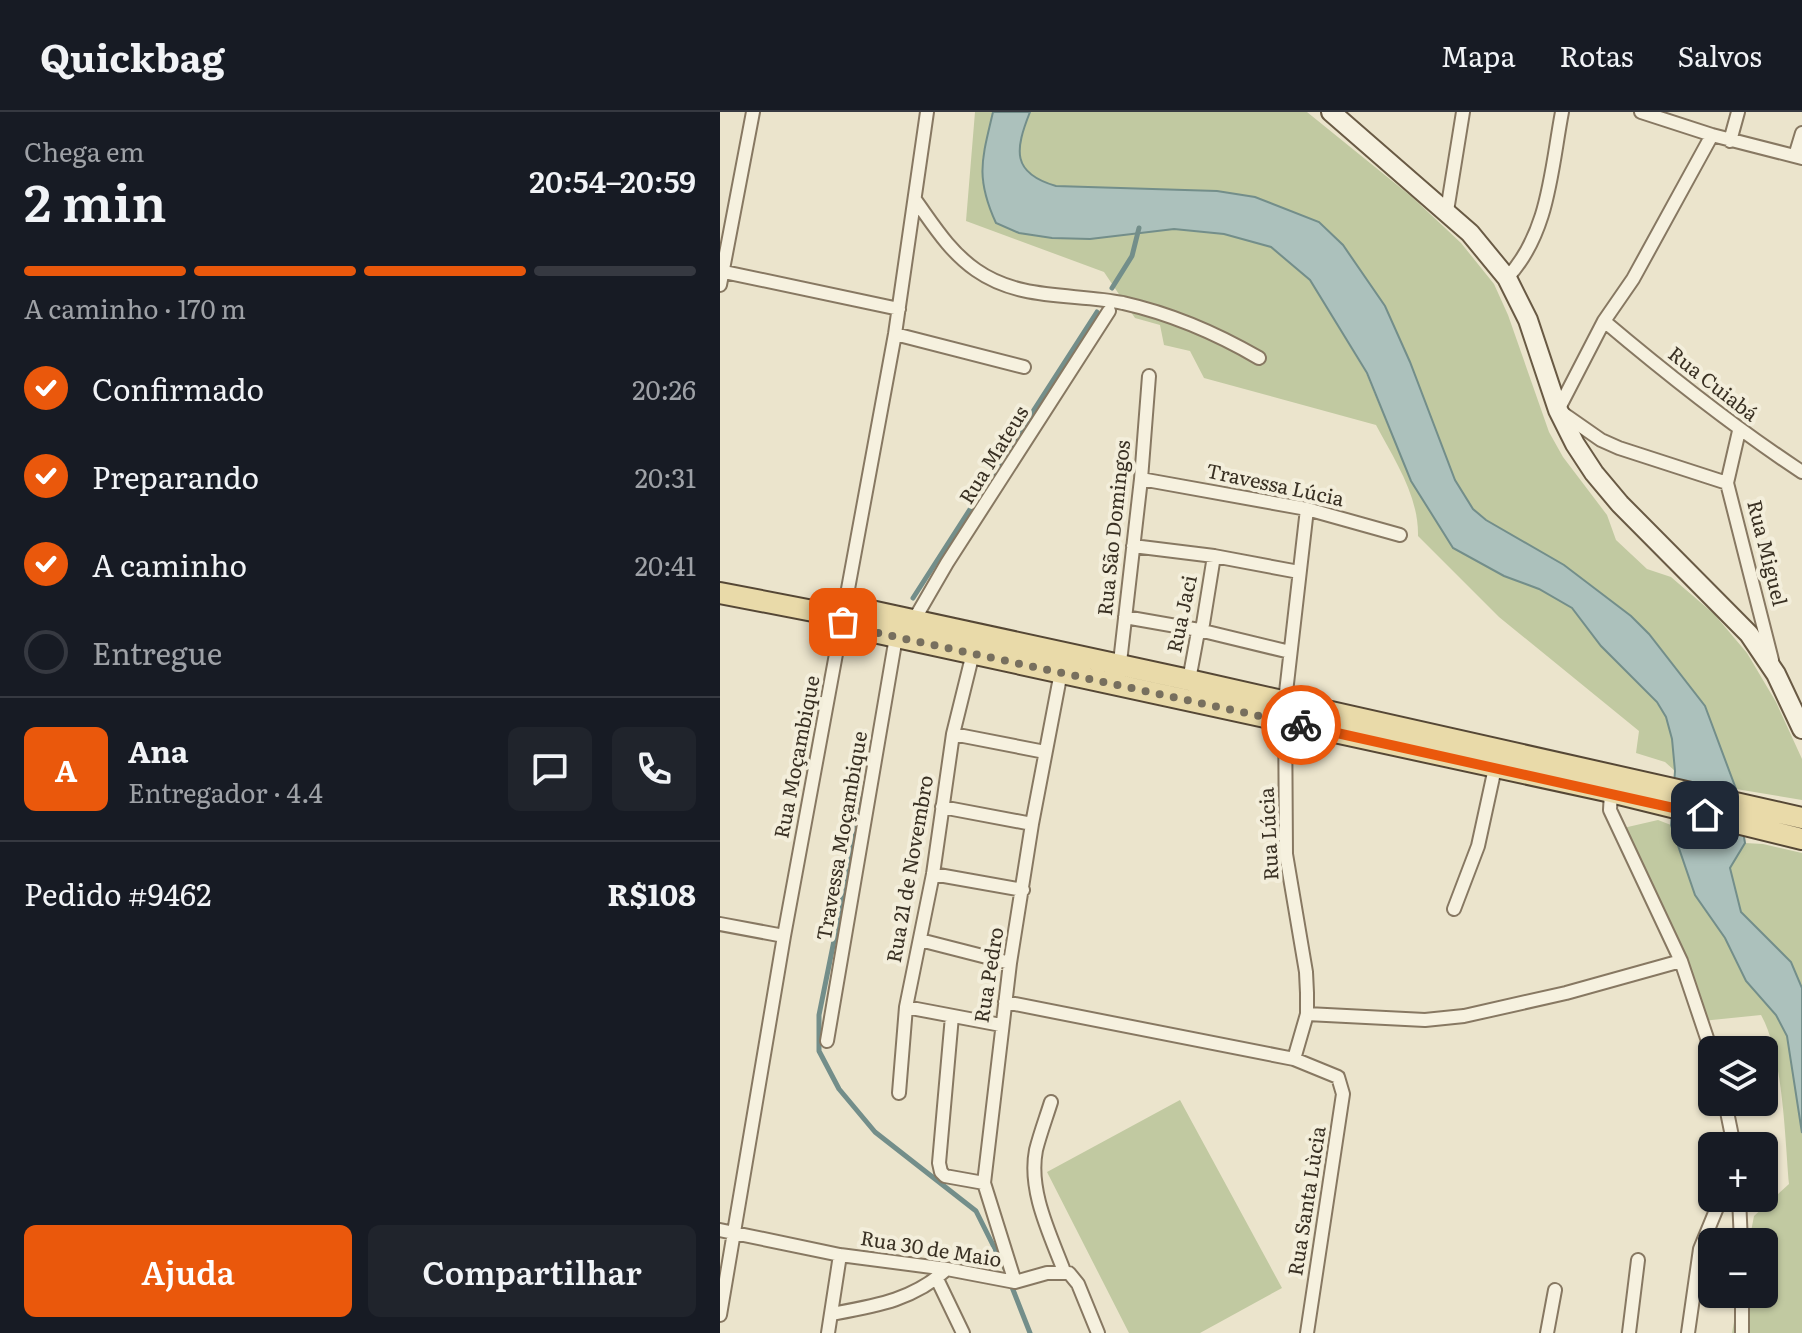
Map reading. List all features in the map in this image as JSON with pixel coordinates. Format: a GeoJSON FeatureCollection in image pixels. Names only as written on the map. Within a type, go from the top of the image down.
{"type":"FeatureCollection","features":[{"type":"Feature","properties":{"kind":"main road"},"geometry":{"type":"LineString","coordinates":[[1338,115],[1470,233],[1507,278],[1528,320],[1558,410],[1575,444],[1620,504],[1749,634],[1776,674]]}},
{"type":"Feature","properties":{"kind":"main road"},"geometry":{"type":"LineString","coordinates":[[720,593],[844,617],[869,631],[1061,672],[1189,680],[1285,711],[1495,768],[1611,792],[1669,797]]}},
{"type":"Feature","properties":{"kind":"main road"},"geometry":{"type":"LineString","coordinates":[[844,617],[871,611],[914,620],[1118,674],[1767,820],[1802,839]]}},
{"type":"Feature","properties":{"kind":"main road","name":"Rua Miguel"},"geometry":{"type":"LineString","coordinates":[[1776,674],[1802,729]]}},
{"type":"Feature","properties":{"kind":"main road"},"geometry":{"type":"LineString","coordinates":[[1767,820],[1802,818]]}},
{"type":"Feature","properties":{"kind":"street"},"geometry":{"type":"LineString","coordinates":[[720,285],[753,112]]}},
{"type":"Feature","properties":{"kind":"street","name":"Rua Moçambique"},"geometry":{"type":"LineString","coordinates":[[720,1315],[784,936],[895,334],[927,112]]}},
{"type":"Feature","properties":{"kind":"street"},"geometry":{"type":"LineString","coordinates":[[1447,211],[1463,112]]}},
{"type":"Feature","properties":{"kind":"street"},"geometry":{"type":"LineString","coordinates":[[1507,278],[1527,253],[1540,226],[1562,112]]}},
{"type":"Feature","properties":{"kind":"street"},"geometry":{"type":"LineString","coordinates":[[1646,112],[1730,141],[1799,157],[1802,133]]}},
{"type":"Feature","properties":{"kind":"street"},"geometry":{"type":"LineString","coordinates":[[1730,141],[1738,112]]}},
{"type":"Feature","properties":{"kind":"street"},"geometry":{"type":"LineString","coordinates":[[1712,135],[1633,279],[1604,321],[1558,410],[1601,440],[1619,448],[1727,483]]}},
{"type":"Feature","properties":{"kind":"street"},"geometry":{"type":"LineString","coordinates":[[916,201],[952,250],[994,281],[1029,293],[1093,298],[1148,309],[1206,329],[1259,358]]}},
{"type":"Feature","properties":{"kind":"street"},"geometry":{"type":"LineString","coordinates":[[721,271],[899,309]]}},
{"type":"Feature","properties":{"kind":"street","name":"Rua Mateus"},"geometry":{"type":"LineString","coordinates":[[914,620],[947,563],[1109,311]]}},
{"type":"Feature","properties":{"kind":"street","name":"Rua Cuiabá"},"geometry":{"type":"LineString","coordinates":[[1604,321],[1739,431],[1802,472]]}},
{"type":"Feature","properties":{"kind":"street"},"geometry":{"type":"LineString","coordinates":[[895,334],[1024,367]]}},
{"type":"Feature","properties":{"kind":"street","name":"Rua São Domingos"},"geometry":{"type":"LineString","coordinates":[[1118,674],[1141,479],[1149,376]]}},
{"type":"Feature","properties":{"kind":"street","name":"Rua Miguel"},"geometry":{"type":"LineString","coordinates":[[1739,431],[1727,483],[1776,674]]}},
{"type":"Feature","properties":{"kind":"street","name":"Travessa Lúcia"},"geometry":{"type":"LineString","coordinates":[[1141,479],[1307,509],[1400,535]]}},
{"type":"Feature","properties":{"kind":"street","name":"Rua Lúcia"},"geometry":{"type":"LineString","coordinates":[[1307,509],[1285,711],[1286,854],[1306,972],[1307,1014]]}},
{"type":"Feature","properties":{"kind":"street"},"geometry":{"type":"LineString","coordinates":[[1133,546],[1214,556],[1299,572]]}},
{"type":"Feature","properties":{"kind":"street","name":"Rua Jaci"},"geometry":{"type":"LineString","coordinates":[[1189,680],[1199,630],[1203,624],[1214,556]]}},
{"type":"Feature","properties":{"kind":"street"},"geometry":{"type":"LineString","coordinates":[[1125,617],[1199,630],[1290,652]]}},
{"type":"Feature","properties":{"kind":"street","name":"Travessa Moçambique"},"geometry":{"type":"LineString","coordinates":[[827,1041],[896,637]]}},
{"type":"Feature","properties":{"kind":"street","name":"Rua 21 de Novembro"},"geometry":{"type":"LineString","coordinates":[[899,1093],[906,1007],[933,874],[953,734],[973,653]]}},
{"type":"Feature","properties":{"kind":"street","name":"Rua Pedro"},"geometry":{"type":"LineString","coordinates":[[1015,1282],[984,1183],[1010,963],[1061,672]]}},
{"type":"Feature","properties":{"kind":"street"},"geometry":{"type":"LineString","coordinates":[[953,734],[1045,752]]}},
{"type":"Feature","properties":{"kind":"street"},"geometry":{"type":"LineString","coordinates":[[1454,909],[1478,846],[1495,768]]}},
{"type":"Feature","properties":{"kind":"street"},"geometry":{"type":"LineString","coordinates":[[1611,792],[1610,810],[1681,961],[1706,1036]]}},
{"type":"Feature","properties":{"kind":"street"},"geometry":{"type":"LineString","coordinates":[[942,807],[1032,824]]}},
{"type":"Feature","properties":{"kind":"street"},"geometry":{"type":"LineString","coordinates":[[933,874],[1023,890]]}},
{"type":"Feature","properties":{"kind":"street"},"geometry":{"type":"LineString","coordinates":[[720,924],[784,936]]}},
{"type":"Feature","properties":{"kind":"street"},"geometry":{"type":"LineString","coordinates":[[920,940],[1010,963]]}},
{"type":"Feature","properties":{"kind":"street"},"geometry":{"type":"LineString","coordinates":[[1005,1002],[1294,1059],[1307,1014],[1425,1020],[1464,1016],[1566,993],[1681,961]]}},
{"type":"Feature","properties":{"kind":"street"},"geometry":{"type":"LineString","coordinates":[[906,1007],[1001,1025]]}},
{"type":"Feature","properties":{"kind":"street"},"geometry":{"type":"LineString","coordinates":[[952,1016],[939,1163],[945,1176],[984,1183]]}},
{"type":"Feature","properties":{"kind":"street","name":"Rua Santa Lùcia"},"geometry":{"type":"LineString","coordinates":[[1294,1059],[1338,1077],[1343,1094],[1307,1333]]}},
{"type":"Feature","properties":{"kind":"street"},"geometry":{"type":"LineString","coordinates":[[1051,1102],[1036,1151],[1034,1174],[1041,1208],[1064,1271],[1074,1277],[1098,1333]]}},
{"type":"Feature","properties":{"kind":"street"},"geometry":{"type":"LineString","coordinates":[[1688,1333],[1700,1249],[1715,1212]]}},
{"type":"Feature","properties":{"kind":"street","name":"Rua 30 de Maio"},"geometry":{"type":"LineString","coordinates":[[720,1230],[840,1255],[947,1269],[1015,1282],[1064,1271]]}},
{"type":"Feature","properties":{"kind":"street"},"geometry":{"type":"LineString","coordinates":[[828,1333],[840,1255]]}},
{"type":"Feature","properties":{"kind":"street"},"geometry":{"type":"LineString","coordinates":[[1629,1333],[1638,1260]]}},
{"type":"Feature","properties":{"kind":"street"},"geometry":{"type":"LineString","coordinates":[[831,1314],[902,1299],[937,1279],[947,1269]]}},
{"type":"Feature","properties":{"kind":"street"},"geometry":{"type":"LineString","coordinates":[[937,1279],[963,1333]]}},
{"type":"Feature","properties":{"kind":"street"},"geometry":{"type":"LineString","coordinates":[[1547,1333],[1555,1290]]}},
{"type":"Feature","properties":{"kind":"street"},"geometry":{"type":"LineString","coordinates":[[1742,1308],[1742,1333]]}},
{"type":"Feature","properties":{"kind":"green space"},"geometry":{"type":"Polygon","coordinates":[[[975,112],[993,112],[982,161],[982,181],[1019,233],[1090,239],[1174,229],[1224,234],[1271,247],[1310,280],[1366,373],[1411,481],[1453,548],[1572,608],[1601,646],[1657,702],[1666,717],[1672,739],[1675,771],[1665,762],[1636,753],[1639,731],[1499,617],[1418,536],[1410,492],[1376,425],[1204,378],[1190,351],[1164,345],[1160,325],[1135,318],[1104,272],[966,221],[975,112]]]}},
{"type":"Feature","properties":{"kind":"green space"},"geometry":{"type":"Polygon","coordinates":[[[1030,112],[1307,112],[1412,197],[1461,243],[1494,284],[1549,432],[1563,457],[1607,515],[1616,540],[1647,569],[1671,577],[1714,614],[1747,653],[1776,702],[1802,759],[1802,800],[1736,789],[1705,706],[1649,633],[1564,565],[1486,520],[1473,509],[1455,480],[1385,306],[1319,222],[1255,197],[1217,191],[1056,186],[1041,181],[1024,167],[1020,158],[1021,138],[1030,112]]]}},
{"type":"Feature","properties":{"kind":"green space"},"geometry":{"type":"Polygon","coordinates":[[[1658,820],[1671,825],[1695,895],[1725,938],[1746,981],[1776,1015],[1787,1036],[1802,1133],[1802,1333],[1732,1333],[1736,1308],[1778,1308],[1778,1228],[1752,1228],[1754,1216],[1758,1212],[1778,1212],[1778,1194],[1789,1184],[1778,1073],[1778,1036],[1770,1036],[1761,1015],[1702,1021],[1619,829],[1658,820]]]}},
{"type":"Feature","properties":{"kind":"green space"},"geometry":{"type":"Polygon","coordinates":[[[1745,843],[1802,853],[1802,988],[1791,962],[1741,912],[1730,868],[1745,843]]]}},
{"type":"Feature","properties":{"kind":"green space"},"geometry":{"type":"Polygon","coordinates":[[[1180,1100],[1282,1288],[1200,1333],[1129,1333],[1047,1172],[1180,1100]]]}},
{"type":"Feature","properties":{"kind":"water"},"geometry":{"type":"Polygon","coordinates":[[[993,112],[1030,112],[1021,138],[1020,158],[1024,167],[1041,181],[1056,186],[1217,191],[1255,197],[1319,222],[1343,245],[1385,306],[1455,480],[1473,509],[1486,520],[1564,565],[1631,616],[1649,634],[1705,706],[1736,789],[1745,843],[1730,868],[1741,912],[1791,962],[1802,988],[1802,1133],[1787,1036],[1776,1015],[1746,981],[1725,938],[1695,895],[1671,825],[1675,771],[1672,739],[1666,717],[1657,702],[1601,646],[1572,608],[1453,548],[1411,481],[1367,373],[1310,280],[1271,247],[1224,234],[1174,229],[1090,239],[1052,238],[1019,233],[996,223],[985,193],[982,168],[993,112]]]}},
{"type":"Feature","properties":{"kind":"waterway"},"geometry":{"type":"LineString","coordinates":[[1112,288],[1132,256],[1139,228]]}},
{"type":"Feature","properties":{"kind":"waterway"},"geometry":{"type":"LineString","coordinates":[[913,598],[1097,312]]}},
{"type":"Feature","properties":{"kind":"waterway"},"geometry":{"type":"LineString","coordinates":[[863,797],[819,1015],[819,1051],[839,1089],[875,1132],[976,1211],[1005,1269]]}},
{"type":"Feature","properties":{"kind":"waterway"},"geometry":{"type":"LineString","coordinates":[[1010,1282],[1030,1333]]}},
{"type":"Feature","properties":{"kind":"way so far"},"geometry":{"type":"LineString","coordinates":[[843,622],[844,617],[869,631],[1301,725]]}},
{"type":"Feature","properties":{"kind":"route"},"geometry":{"type":"LineString","coordinates":[[1301,725],[1705,815]]}}]}
